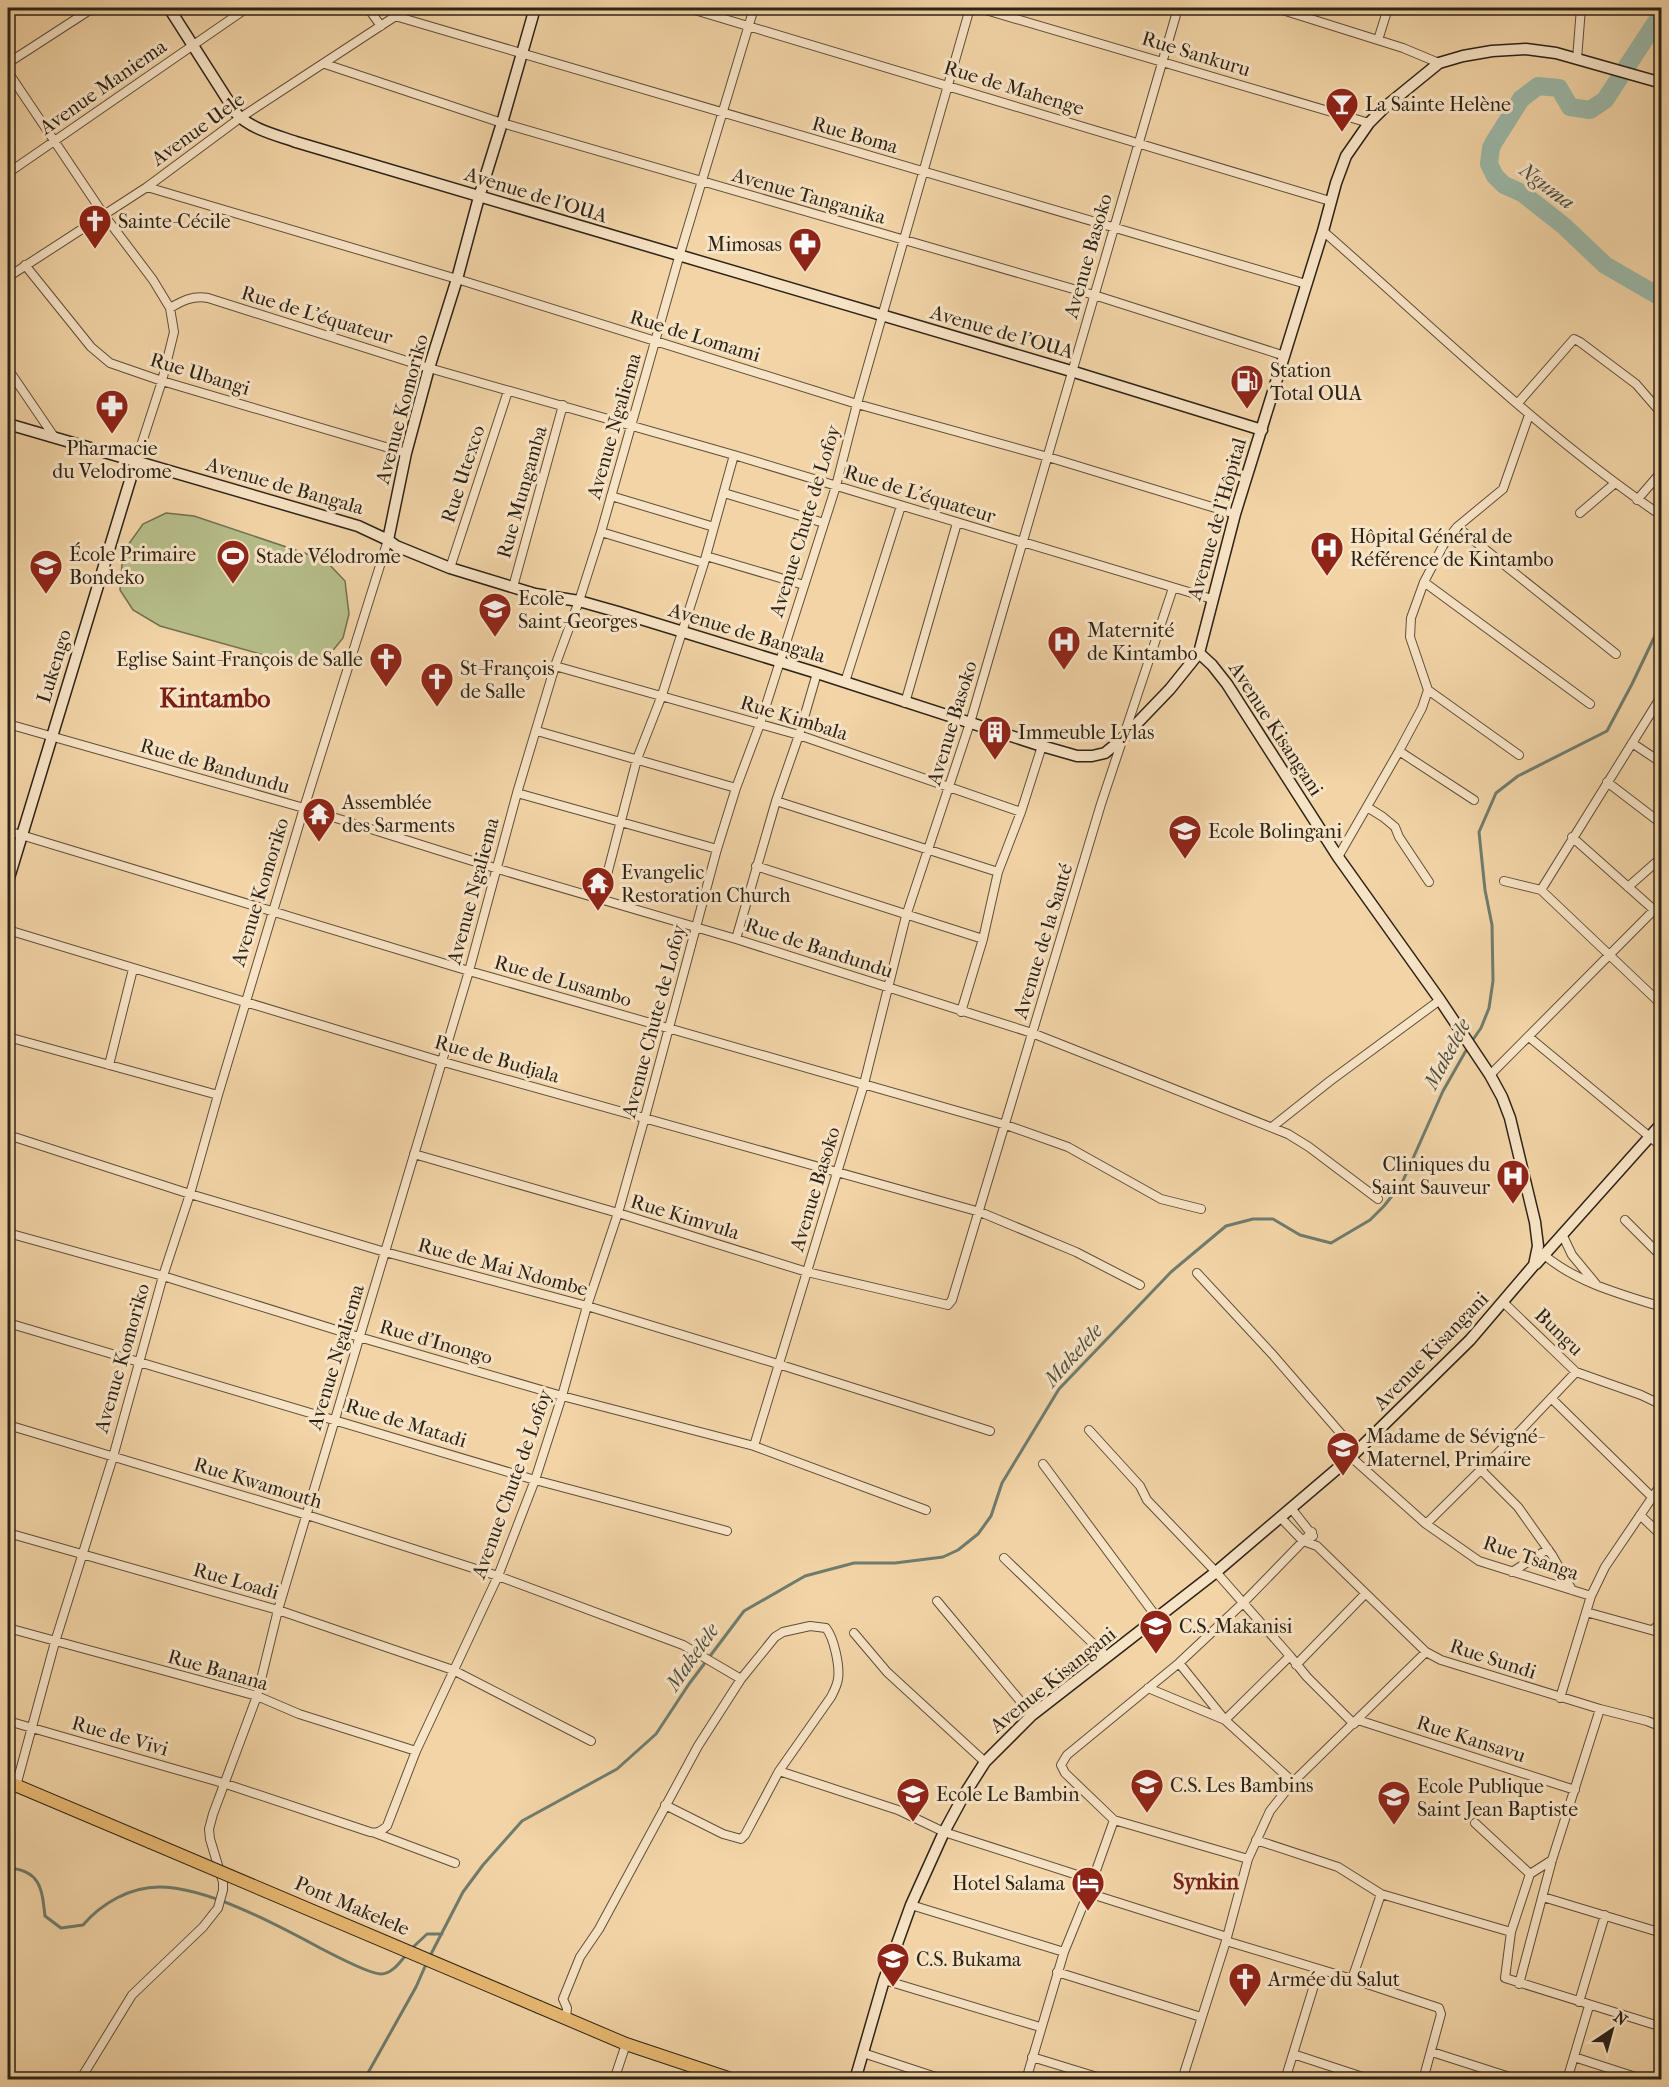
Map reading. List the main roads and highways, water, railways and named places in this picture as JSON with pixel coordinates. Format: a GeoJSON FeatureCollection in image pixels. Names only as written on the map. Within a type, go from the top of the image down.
{"type":"FeatureCollection","features":[{"type":"Feature","properties":{"kind":"main road","name":"Pont Makelele"},"geometry":{"type":"LineString","coordinates":[[12,1784],[626,2043],[735,2079]]}},
{"type":"Feature","properties":{"kind":"waterway","name":"Nguma"},"geometry":{"type":"LineString","coordinates":[[1662,13],[1605,100],[1590,110],[1570,107],[1559,88],[1538,86],[1521,99],[1491,148],[1489,164],[1495,176],[1504,185],[1522,193],[1564,226],[1605,265],[1662,298]]}},
{"type":"Feature","properties":{"kind":"waterway","name":"Makelele"},"geometry":{"type":"LineString","coordinates":[[1472,1041],[1481,1028],[1489,1008],[1493,981],[1492,925],[1485,890],[1479,832],[1496,793],[1518,776],[1607,731],[1662,621]]}},
{"type":"Feature","properties":{"kind":"waterway","name":"Makelele"},"geometry":{"type":"LineString","coordinates":[[430,1956],[463,1892],[483,1865],[522,1821],[617,1769],[656,1734],[689,1684],[744,1611],[805,1576],[854,1563],[895,1563],[943,1557],[958,1550],[978,1534],[991,1516],[1002,1483],[1059,1389],[1171,1272],[1226,1226],[1253,1219],[1273,1219],[1300,1235],[1331,1243],[1370,1220],[1402,1183],[1443,1091],[1468,1047]]}},
{"type":"Feature","properties":{"kind":"waterway"},"geometry":{"type":"LineString","coordinates":[[8,1868],[19,1869],[33,1877],[40,1889],[45,1916],[61,1928],[83,1925],[108,1903],[127,1893],[159,1887],[199,1893],[243,1909],[368,1971],[381,1974],[389,1972],[406,1955]]}},
{"type":"Feature","properties":{"kind":"waterway"},"geometry":{"type":"LineString","coordinates":[[410,1950],[427,1934],[442,1934]]}},
{"type":"Feature","properties":{"kind":"waterway","name":"Makelele"},"geometry":{"type":"LineString","coordinates":[[364,2080],[416,1987],[427,1962]]}},
{"type":"Feature","properties":{"kind":"place","name":"La Sainte Helène"},"geometry":{"type":"Point","coordinates":[1342,133]}},
{"type":"Feature","properties":{"kind":"place","name":"Sainte-Cécile"},"geometry":{"type":"Point","coordinates":[95,250]}},
{"type":"Feature","properties":{"kind":"place","name":"Mimosas"},"geometry":{"type":"Point","coordinates":[805,273]}},
{"type":"Feature","properties":{"kind":"place","name":"Station Total OUA"},"geometry":{"type":"Point","coordinates":[1247,410]}},
{"type":"Feature","properties":{"kind":"place","name":"Pharmacie du Velodrome"},"geometry":{"type":"Point","coordinates":[112,435]}},
{"type":"Feature","properties":{"kind":"place","name":"Hôpital Général de Référence de Kintambo"},"geometry":{"type":"Point","coordinates":[1327,577]}},
{"type":"Feature","properties":{"kind":"place","name":"Stade Vélodrome"},"geometry":{"type":"Point","coordinates":[233,585]}},
{"type":"Feature","properties":{"kind":"place","name":"École Primaire Bondeko"},"geometry":{"type":"Point","coordinates":[46,595]}},
{"type":"Feature","properties":{"kind":"place","name":"Ecole Saint-Georges"},"geometry":{"type":"Point","coordinates":[495,638]}},
{"type":"Feature","properties":{"kind":"place","name":"Maternité de Kintambo"},"geometry":{"type":"Point","coordinates":[1064,671]}},
{"type":"Feature","properties":{"kind":"place","name":"Eglise Saint-François de Salle"},"geometry":{"type":"Point","coordinates":[386,688]}},
{"type":"Feature","properties":{"kind":"place","name":"St-François de Salle"},"geometry":{"type":"Point","coordinates":[437,708]}},
{"type":"Feature","properties":{"kind":"place","name":"Immeuble Lylas"},"geometry":{"type":"Point","coordinates":[995,761]}},
{"type":"Feature","properties":{"kind":"place","name":"Assemblée des Sarments"},"geometry":{"type":"Point","coordinates":[319,843]}},
{"type":"Feature","properties":{"kind":"place","name":"Ecole Bolingani"},"geometry":{"type":"Point","coordinates":[1185,860]}},
{"type":"Feature","properties":{"kind":"place","name":"Evangelic Restoration Church"},"geometry":{"type":"Point","coordinates":[598,912]}},
{"type":"Feature","properties":{"kind":"place","name":"Cliniques du Saint Sauveur"},"geometry":{"type":"Point","coordinates":[1513,1205]}},
{"type":"Feature","properties":{"kind":"place","name":"Madame de Sévigné- Maternel, Primaire"},"geometry":{"type":"Point","coordinates":[1343,1477]}},
{"type":"Feature","properties":{"kind":"place","name":"C.S. Makanisi"},"geometry":{"type":"Point","coordinates":[1156,1655]}},
{"type":"Feature","properties":{"kind":"place","name":"C.S. Les Bambins"},"geometry":{"type":"Point","coordinates":[1147,1814]}},
{"type":"Feature","properties":{"kind":"place","name":"Ecole Le Bambin"},"geometry":{"type":"Point","coordinates":[913,1823]}},
{"type":"Feature","properties":{"kind":"place","name":"Ecole Publique Saint Jean Baptiste"},"geometry":{"type":"Point","coordinates":[1394,1826]}},
{"type":"Feature","properties":{"kind":"place","name":"Hotel Salama"},"geometry":{"type":"Point","coordinates":[1088,1912]}},
{"type":"Feature","properties":{"kind":"place","name":"C.S. Bukama"},"geometry":{"type":"Point","coordinates":[893,1988]}},
{"type":"Feature","properties":{"kind":"place","name":"Armée du Salut"},"geometry":{"type":"Point","coordinates":[1245,2008]}},
{"type":"Feature","properties":{"kind":"district","name":"Kintambo"},"geometry":{"type":"Point","coordinates":[215,698]}},
{"type":"Feature","properties":{"kind":"district","name":"Synkin"},"geometry":{"type":"Point","coordinates":[1206,1882]}}]}
